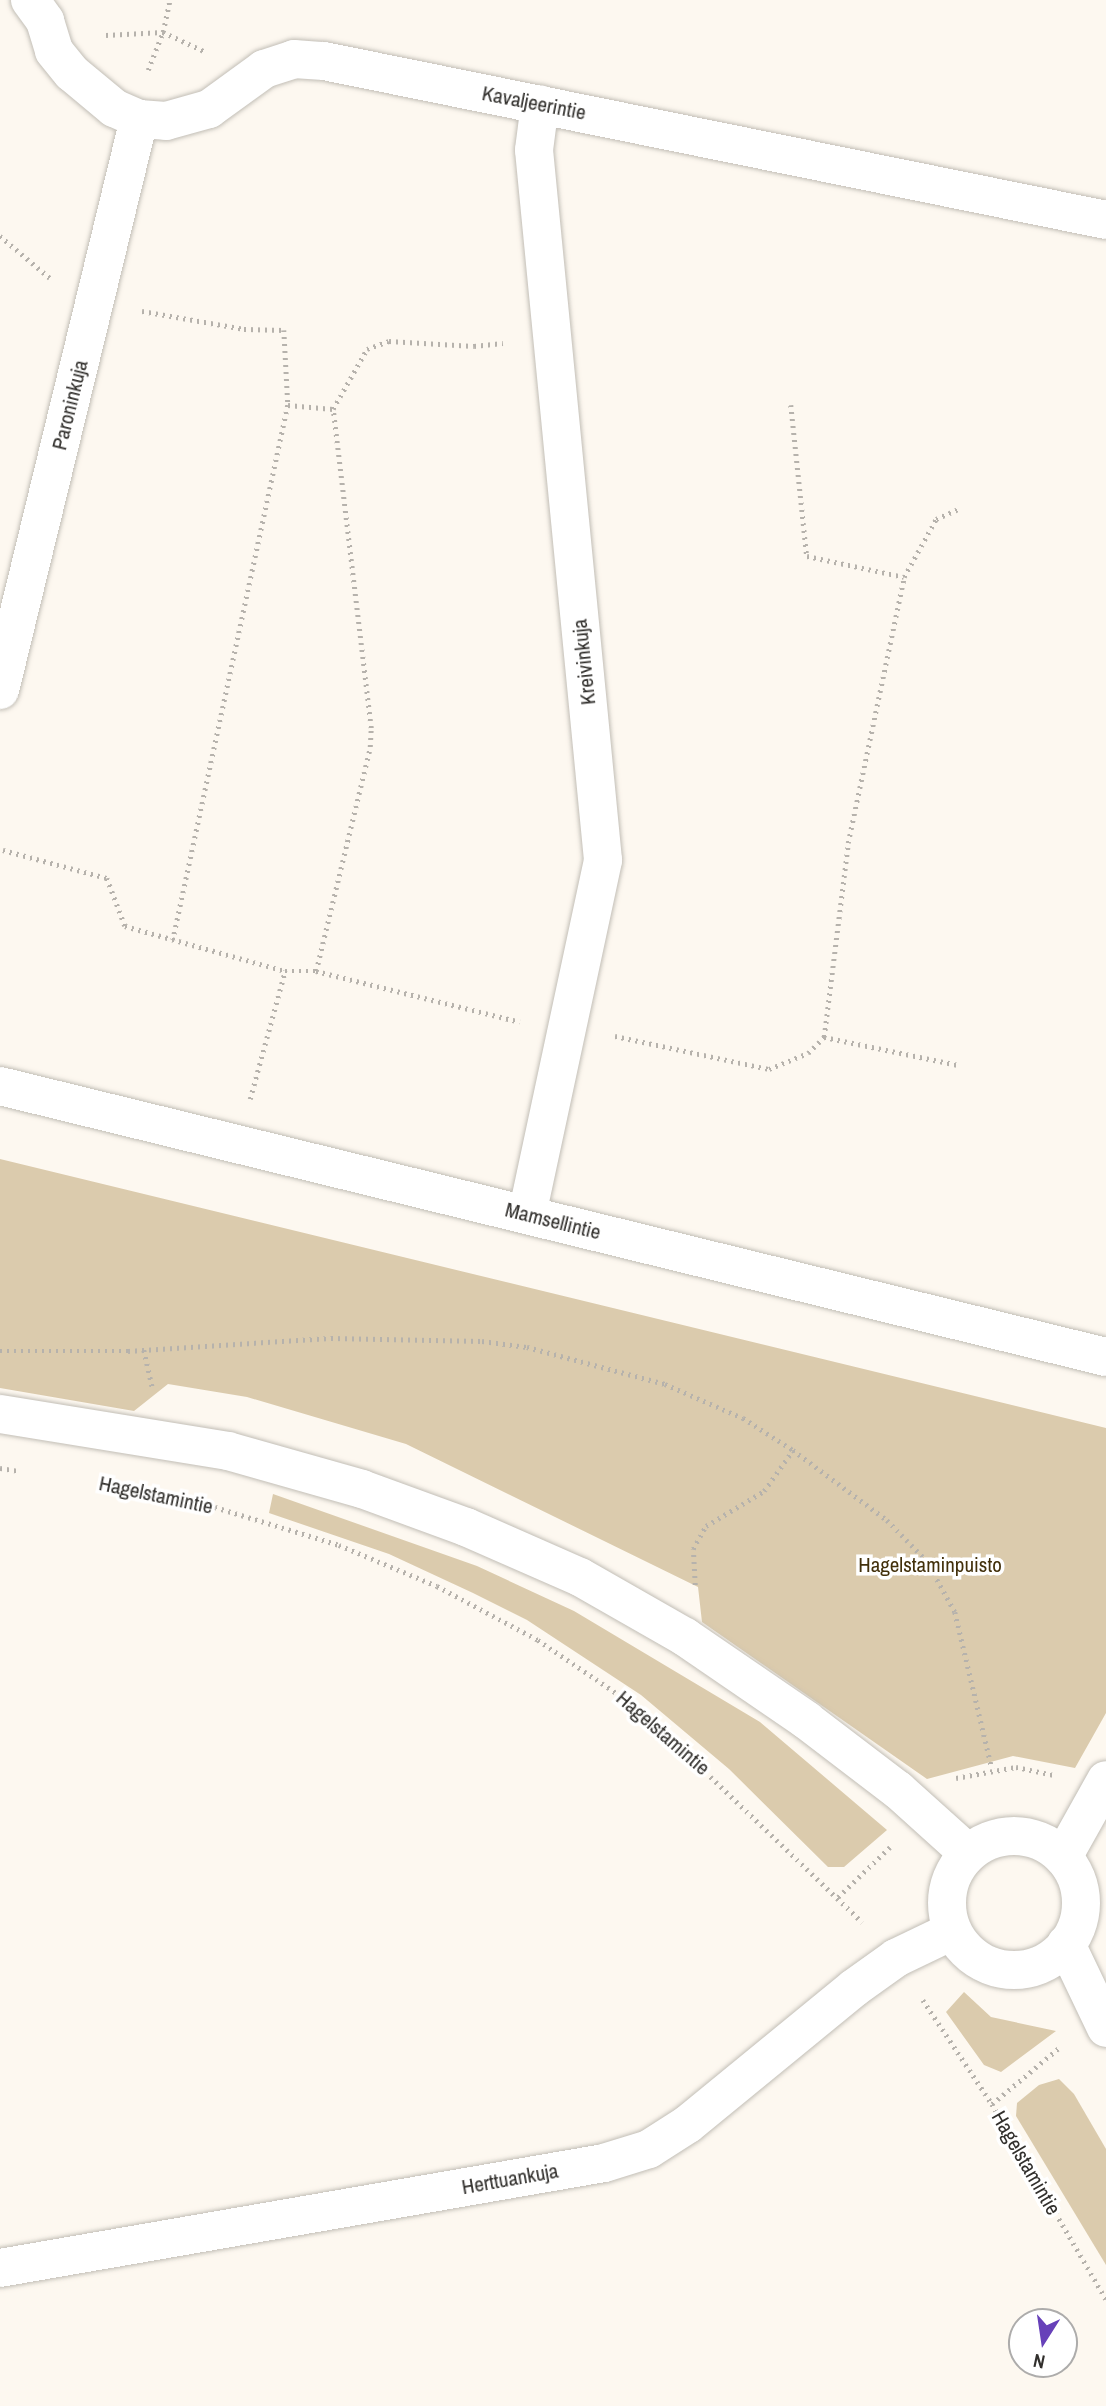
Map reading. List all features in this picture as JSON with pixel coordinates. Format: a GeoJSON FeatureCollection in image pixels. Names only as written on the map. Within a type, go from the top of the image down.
{"type":"FeatureCollection","features":[{"type":"Feature","properties":{"kind":"street","name":"Kavaljeerintie"},"geometry":{"type":"LineString","coordinates":[[30,0],[45,21],[54,51],[72,73],[94,94],[139,119],[166,121],[209,109],[264,69],[294,59],[324,61],[1106,220]]}},
{"type":"Feature","properties":{"kind":"street","name":"Kreivinkuja"},"geometry":{"type":"LineString","coordinates":[[527,1215],[603,860],[534,150],[540,104]]}},
{"type":"Feature","properties":{"kind":"street","name":"Paroninkuja"},"geometry":{"type":"LineString","coordinates":[[0,690],[139,119]]}},
{"type":"Feature","properties":{"kind":"street","name":"Mamsellintie"},"geometry":{"type":"LineString","coordinates":[[0,1086],[1106,1357]]}},
{"type":"Feature","properties":{"kind":"street"},"geometry":{"type":"LineString","coordinates":[[0,1414],[228,1451],[362,1489],[466,1527],[580,1577],[685,1637],[806,1720],[898,1790],[968,1853]]}},
{"type":"Feature","properties":{"kind":"street"},"geometry":{"type":"LineString","coordinates":[[1063,1857],[1106,1780]]}},
{"type":"Feature","properties":{"kind":"street"},"geometry":{"type":"LineString","coordinates":[[1027,1837],[1063,1857],[1080,1891],[1080,1910],[1066,1944],[1049,1960],[1028,1968],[1005,1969],[984,1962],[965,1949],[953,1931],[948,1889],[968,1853],[986,1842],[1027,1837]]}},
{"type":"Feature","properties":{"kind":"street","name":"Herttuankuja"},"geometry":{"type":"LineString","coordinates":[[0,2268],[604,2163],[649,2149],[688,2123],[896,1958],[953,1931]]}},
{"type":"Feature","properties":{"kind":"street"},"geometry":{"type":"LineString","coordinates":[[1066,1944],[1101,2021]]}},
{"type":"Feature","properties":{"kind":"path"},"geometry":{"type":"LineString","coordinates":[[0,236],[56,285]]}},
{"type":"Feature","properties":{"kind":"path"},"geometry":{"type":"LineString","coordinates":[[135,310],[244,329],[284,330],[288,405],[173,940]]}},
{"type":"Feature","properties":{"kind":"path"},"geometry":{"type":"LineString","coordinates":[[316,971],[370,747],[371,728],[333,410],[367,349],[388,341],[474,346],[503,343]]}},
{"type":"Feature","properties":{"kind":"path"},"geometry":{"type":"LineString","coordinates":[[288,405],[333,410]]}},
{"type":"Feature","properties":{"kind":"path"},"geometry":{"type":"LineString","coordinates":[[790,405],[807,556],[904,577]]}},
{"type":"Feature","properties":{"kind":"path"},"geometry":{"type":"LineString","coordinates":[[604,1033],[769,1069],[808,1054],[824,1037],[848,843],[904,577],[936,519],[961,508]]}},
{"type":"Feature","properties":{"kind":"path"},"geometry":{"type":"LineString","coordinates":[[3,850],[107,877],[125,926],[285,971],[316,971],[525,1023]]}},
{"type":"Feature","properties":{"kind":"path"},"geometry":{"type":"LineString","coordinates":[[248,1108],[285,971]]}},
{"type":"Feature","properties":{"kind":"path"},"geometry":{"type":"LineString","coordinates":[[824,1037],[958,1065]]}},
{"type":"Feature","properties":{"kind":"path"},"geometry":{"type":"LineString","coordinates":[[0,1351],[144,1350],[331,1338],[482,1341],[527,1347],[665,1384],[743,1418],[793,1450],[887,1520],[941,1582],[955,1612],[992,1769]]}},
{"type":"Feature","properties":{"kind":"path"},"geometry":{"type":"LineString","coordinates":[[144,1350],[153,1396]]}},
{"type":"Feature","properties":{"kind":"path"},"geometry":{"type":"LineString","coordinates":[[694,1586],[693,1549],[706,1526],[764,1491],[793,1450]]}},
{"type":"Feature","properties":{"kind":"path"},"geometry":{"type":"LineString","coordinates":[[0,1468],[23,1471]]}},
{"type":"Feature","properties":{"kind":"path","name":"Hagelstamintie"},"geometry":{"type":"LineString","coordinates":[[97,1483],[215,1507],[339,1545],[437,1586],[538,1640],[640,1709],[896,1958],[992,2105],[1106,2299]]}},
{"type":"Feature","properties":{"kind":"path"},"geometry":{"type":"LineString","coordinates":[[992,2105],[1101,2021]]}},
{"type":"Feature","properties":{"kind":"green space","name":"Hagelstaminpuisto"},"geometry":{"type":"Polygon","coordinates":[[[0,1159],[1106,1428],[1106,1713],[1075,1768],[1013,1756],[927,1779],[702,1622],[698,1587],[406,1444],[247,1397],[168,1384],[134,1411],[0,1388],[0,1159]]]}},
{"type":"Feature","properties":{"kind":"green space"},"geometry":{"type":"Polygon","coordinates":[[[273,1494],[477,1566],[574,1611],[760,1722],[887,1830],[844,1867],[828,1867],[729,1769],[641,1695],[527,1620],[473,1593],[389,1554],[269,1513],[273,1494]]]}},
{"type":"Feature","properties":{"kind":"green space"},"geometry":{"type":"Polygon","coordinates":[[[964,1992],[991,2017],[1056,2031],[1001,2072],[984,2065],[946,2012],[964,1992]]]}},
{"type":"Feature","properties":{"kind":"green space"},"geometry":{"type":"Polygon","coordinates":[[[1059,2079],[1074,2094],[1106,2149],[1106,2265],[1016,2116],[1017,2103],[1039,2085],[1059,2079]]]}}]}
